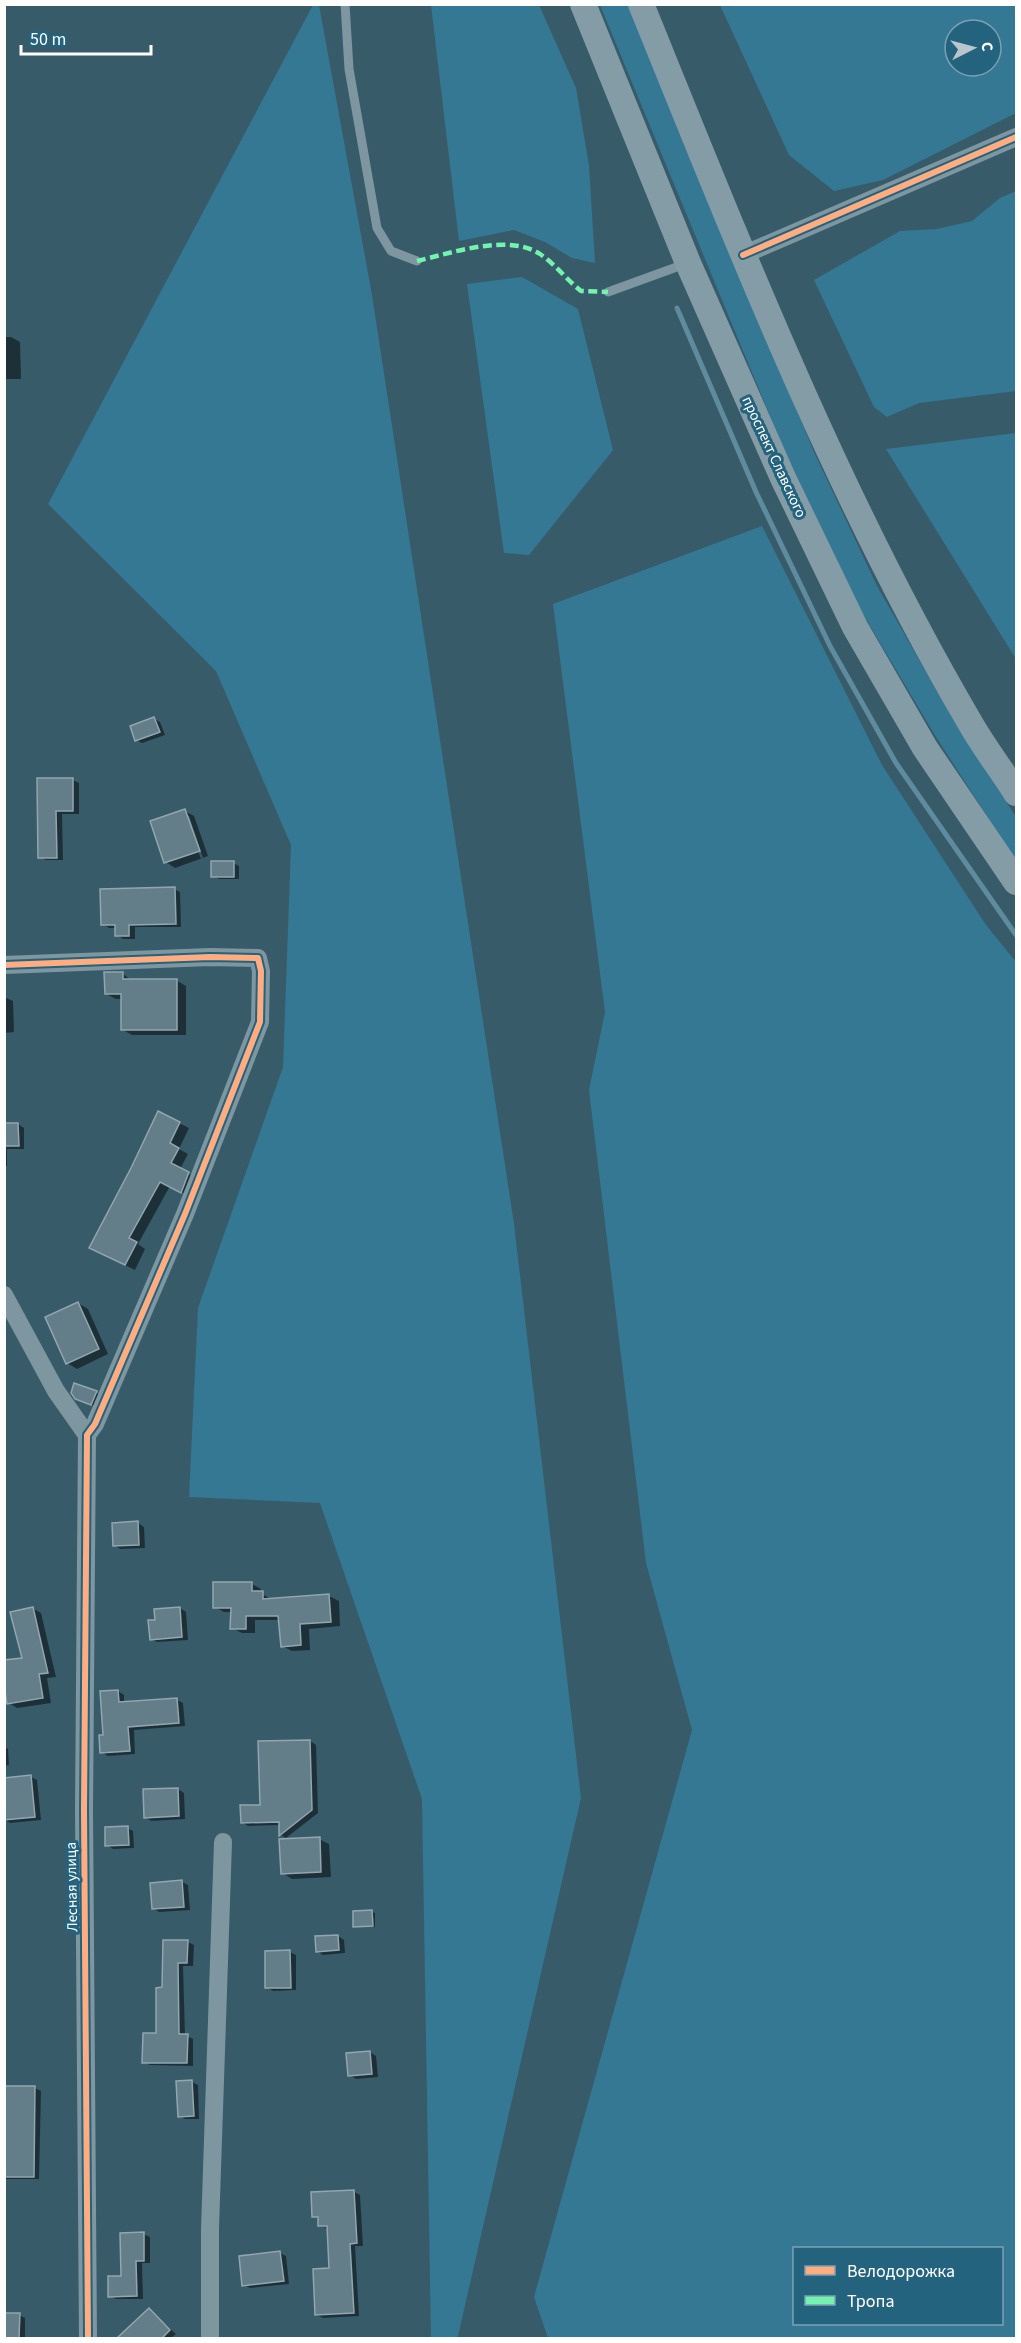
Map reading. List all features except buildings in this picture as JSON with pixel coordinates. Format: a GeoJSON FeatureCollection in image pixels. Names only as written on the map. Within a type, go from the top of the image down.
{"type":"FeatureCollection","features":[{"type":"Feature","properties":{"kind":"main road","name":"проспект Славского"},"geometry":{"type":"LineString","coordinates":[[583,4],[688,263],[783,478],[855,627],[925,748],[1017,882]]}},
{"type":"Feature","properties":{"kind":"main road"},"geometry":{"type":"LineString","coordinates":[[641,4],[743,255],[830,456],[890,580],[970,723],[1017,793]]}},
{"type":"Feature","properties":{"kind":"street"},"geometry":{"type":"LineString","coordinates":[[743,255],[1017,137]]}},
{"type":"Feature","properties":{"kind":"street"},"geometry":{"type":"LineString","coordinates":[[4,965],[219,957],[258,958],[261,971],[260,1022],[185,1214],[95,1424],[87,1435],[56,1391],[4,1296]]}},
{"type":"Feature","properties":{"kind":"street","name":"Лесная улица"},"geometry":{"type":"LineString","coordinates":[[87,1435],[84,1810],[88,2338]]}},
{"type":"Feature","properties":{"kind":"street"},"geometry":{"type":"LineString","coordinates":[[210,2338],[210,2229],[223,1842]]}},
{"type":"Feature","properties":{"kind":"lane"},"geometry":{"type":"LineString","coordinates":[[345,4],[350,69],[377,228],[391,251],[417,261]]}},
{"type":"Feature","properties":{"kind":"lane"},"geometry":{"type":"LineString","coordinates":[[609,292],[688,263]]}},
{"type":"Feature","properties":{"kind":"shaded area"},"geometry":{"type":"Polygon","coordinates":[[[313,5],[319,5],[372,295],[514,1224],[581,1798],[458,2336],[455,2338],[431,2338],[422,1799],[320,1503],[189,1497],[198,1308],[283,1067],[291,845],[216,671],[48,504],[313,5]]]}},
{"type":"Feature","properties":{"kind":"shaded area"},"geometry":{"type":"Polygon","coordinates":[[[431,5],[539,5],[576,88],[589,166],[595,263],[572,258],[545,242],[514,230],[459,241],[431,5]]]}},
{"type":"Feature","properties":{"kind":"shaded area"},"geometry":{"type":"Polygon","coordinates":[[[600,5],[628,5],[814,452],[877,586],[957,726],[1016,817],[1016,861],[936,737],[854,599],[789,462],[600,5]]]}},
{"type":"Feature","properties":{"kind":"shaded area"},"geometry":{"type":"Polygon","coordinates":[[[720,5],[1016,5],[1016,113],[883,180],[834,191],[789,155],[720,5]]]}},
{"type":"Feature","properties":{"kind":"shaded area"},"geometry":{"type":"Polygon","coordinates":[[[1016,191],[1016,391],[919,403],[887,417],[874,407],[814,280],[900,231],[937,229],[972,221],[1000,198],[1016,191]]]}},
{"type":"Feature","properties":{"kind":"shaded area"},"geometry":{"type":"Polygon","coordinates":[[[522,277],[578,309],[613,450],[529,555],[504,553],[467,284],[522,277]]]}},
{"type":"Feature","properties":{"kind":"shaded area"},"geometry":{"type":"Polygon","coordinates":[[[1016,433],[1016,659],[886,449],[1016,433]]]}},
{"type":"Feature","properties":{"kind":"shaded area"},"geometry":{"type":"Polygon","coordinates":[[[762,526],[882,765],[986,925],[1016,962],[1016,2338],[548,2338],[534,2297],[692,1730],[646,1563],[589,1090],[605,1012],[553,604],[762,526]]]}},
{"type":"Feature","properties":{"kind":"waterway"},"geometry":{"type":"LineString","coordinates":[[677,308],[756,492],[830,646],[896,763],[1016,935]]}},
{"type":"Feature","properties":{"kind":"marked path"},"geometry":{"type":"LineString","coordinates":[[417,261],[480,247],[512,245],[540,254],[581,291],[608,292]]}},
{"type":"Feature","properties":{"kind":"cycle path"},"geometry":{"type":"LineString","coordinates":[[743,255],[1016,137]]}},
{"type":"Feature","properties":{"kind":"cycle path"},"geometry":{"type":"LineString","coordinates":[[4,965],[210,957],[258,958],[261,971],[260,1022],[185,1214],[95,1424],[87,1435],[84,1810],[88,2338]]}}]}
